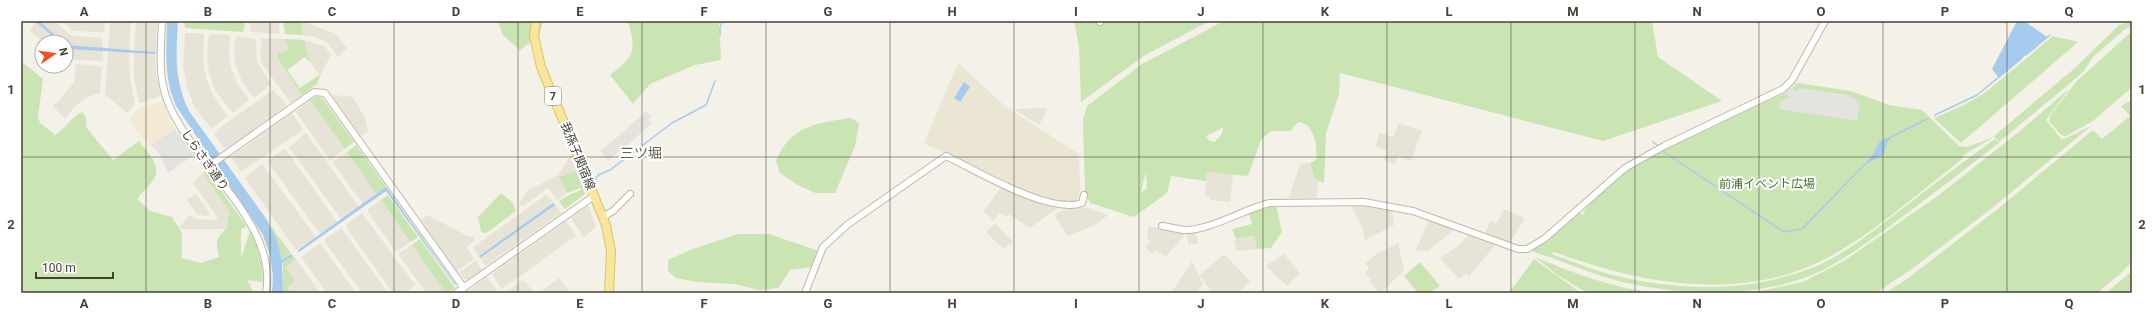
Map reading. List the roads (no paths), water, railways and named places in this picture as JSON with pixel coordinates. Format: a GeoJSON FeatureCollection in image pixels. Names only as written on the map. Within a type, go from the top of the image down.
{"type":"FeatureCollection","features":[{"type":"Feature","properties":{"kind":"main road","name":"我孫子関宿線"},"geometry":{"type":"LineString","coordinates":[[536,21],[534,36],[541,67],[603,217],[612,252],[609,293]]}},
{"type":"Feature","properties":{"kind":"street","name":"しらさぎ通り"},"geometry":{"type":"LineString","coordinates":[[162,21],[160,70],[166,97],[180,124],[211,165],[259,239],[268,269],[266,293]]}},
{"type":"Feature","properties":{"kind":"street"},"geometry":{"type":"LineString","coordinates":[[1162,226],[1185,230],[1200,228],[1255,206],[1284,201],[1364,202],[1413,211],[1518,249],[1527,249],[1555,230],[1625,168],[1664,146],[1783,89],[1792,80],[1825,21]]}},
{"type":"Feature","properties":{"kind":"street"},"geometry":{"type":"LineString","coordinates":[[211,165],[314,92],[325,93],[464,288]]}},
{"type":"Feature","properties":{"kind":"street"},"geometry":{"type":"LineString","coordinates":[[805,293],[823,247],[847,226],[946,156],[1032,198],[1074,206],[1082,203],[1084,195]]}},
{"type":"Feature","properties":{"kind":"street"},"geometry":{"type":"LineString","coordinates":[[603,217],[613,211],[630,194]]}},
{"type":"Feature","properties":{"kind":"street"},"geometry":{"type":"LineString","coordinates":[[456,293],[594,196]]}},
{"type":"Feature","properties":{"kind":"water"},"geometry":{"type":"Polygon","coordinates":[[[35,21],[39,21],[54,34],[50,34],[35,21]]]}},
{"type":"Feature","properties":{"kind":"water"},"geometry":{"type":"Polygon","coordinates":[[[167,21],[178,21],[178,78],[184,100],[189,111],[267,220],[277,241],[282,260],[291,254],[293,256],[282,263],[283,293],[272,293],[273,276],[270,255],[263,235],[176,106],[169,85],[166,54],[167,21]]]}},
{"type":"Feature","properties":{"kind":"water"},"geometry":{"type":"Polygon","coordinates":[[[2017,21],[2024,21],[2047,37],[1999,78],[1992,69],[2017,21]]]}},
{"type":"Feature","properties":{"kind":"water"},"geometry":{"type":"Polygon","coordinates":[[[74,46],[156,52],[155,54],[74,49],[74,46]]]}},
{"type":"Feature","properties":{"kind":"water"},"geometry":{"type":"Polygon","coordinates":[[[964,82],[970,87],[960,102],[954,98],[964,82]]]}},
{"type":"Feature","properties":{"kind":"water"},"geometry":{"type":"Polygon","coordinates":[[[1894,135],[1888,141],[1883,155],[1864,165],[1873,154],[1880,141],[1894,135]]]}},
{"type":"Feature","properties":{"kind":"water"},"geometry":{"type":"Polygon","coordinates":[[[386,187],[456,285],[386,191],[299,252],[298,250],[386,187]]]}},
{"type":"Feature","properties":{"kind":"water"},"geometry":{"type":"Polygon","coordinates":[[[553,203],[555,205],[480,258],[479,256],[553,203]]]}},
{"type":"Feature","properties":{"kind":"waterway"},"geometry":{"type":"LineString","coordinates":[[720,35],[720,27],[723,21]]}},
{"type":"Feature","properties":{"kind":"waterway"},"geometry":{"type":"LineString","coordinates":[[2026,55],[2050,35]]}},
{"type":"Feature","properties":{"kind":"waterway"},"geometry":{"type":"LineString","coordinates":[[1935,115],[1977,95],[2021,59]]}},
{"type":"Feature","properties":{"kind":"waterway"},"geometry":{"type":"LineString","coordinates":[[594,182],[598,175],[610,170],[672,123],[706,105],[715,81]]}},
{"type":"Feature","properties":{"kind":"waterway"},"geometry":{"type":"LineString","coordinates":[[1893,136],[1927,119]]}},
{"type":"Feature","properties":{"kind":"waterway"},"geometry":{"type":"LineString","coordinates":[[1653,142],[1657,145]]}},
{"type":"Feature","properties":{"kind":"waterway"},"geometry":{"type":"LineString","coordinates":[[1664,152],[1784,232],[1802,229],[1865,164]]}},
{"type":"Feature","properties":{"kind":"district","name":"三ツ堀"},"geometry":{"type":"Point","coordinates":[641,153]}},
{"type":"Feature","properties":{"kind":"park label","name":"前浦イベント広場"},"geometry":{"type":"Point","coordinates":[1767,184]}}]}
